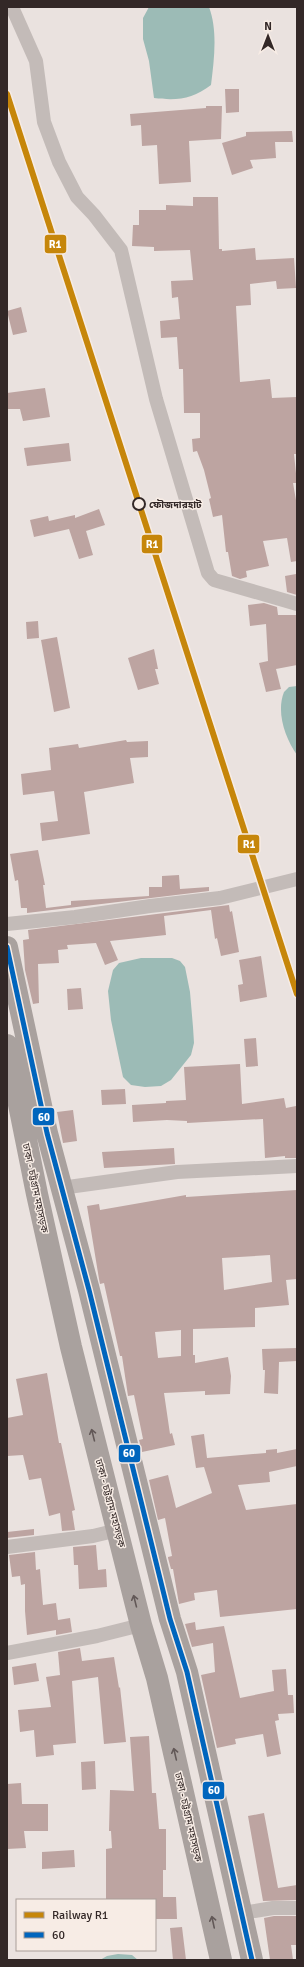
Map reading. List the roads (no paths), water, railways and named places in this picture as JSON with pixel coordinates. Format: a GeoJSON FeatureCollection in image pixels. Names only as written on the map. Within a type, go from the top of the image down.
{"type":"FeatureCollection","features":[{"type":"Feature","properties":{"kind":"highway"},"geometry":{"type":"LineString","coordinates":[[7,947],[39,1099],[61,1188],[89,1290],[170,1619],[187,1672],[252,1960]]}},
{"type":"Feature","properties":{"kind":"highway","name":"ঢাকা - চট্টগ্রাম মহাসড়ক"},"geometry":{"type":"LineString","coordinates":[[7,1045],[69,1340],[141,1625],[158,1678],[221,1960]]}},
{"type":"Feature","properties":{"kind":"street"},"geometry":{"type":"LineString","coordinates":[[12,7],[36,61],[44,122],[59,162],[77,197],[94,215],[121,250],[156,398],[208,573],[214,580],[297,604]]}},
{"type":"Feature","properties":{"kind":"street"},"geometry":{"type":"LineString","coordinates":[[7,924],[75,917],[220,898],[297,878]]}},
{"type":"Feature","properties":{"kind":"street"},"geometry":{"type":"LineString","coordinates":[[61,1188],[177,1172],[297,1166]]}},
{"type":"Feature","properties":{"kind":"street"},"geometry":{"type":"LineString","coordinates":[[7,1547],[93,1536],[118,1530]]}},
{"type":"Feature","properties":{"kind":"street"},"geometry":{"type":"LineString","coordinates":[[7,1653],[97,1636],[141,1625]]}},
{"type":"Feature","properties":{"kind":"street"},"geometry":{"type":"LineString","coordinates":[[242,1913],[273,1908],[297,1908]]}},
{"type":"Feature","properties":{"kind":"water"},"geometry":{"type":"Polygon","coordinates":[[[149,7],[209,7],[214,26],[214,56],[211,85],[198,93],[184,98],[154,98],[149,61],[143,39],[143,18],[149,7]]]}},
{"type":"Feature","properties":{"kind":"water"},"geometry":{"type":"Polygon","coordinates":[[[297,686],[297,755],[289,741],[283,725],[281,708],[284,692],[289,687],[297,686]]]}},
{"type":"Feature","properties":{"kind":"water"},"geometry":{"type":"Polygon","coordinates":[[[141,958],[172,958],[180,961],[185,967],[190,992],[194,1043],[191,1055],[171,1080],[161,1086],[145,1087],[131,1085],[123,1077],[111,1020],[108,991],[113,970],[119,963],[141,958]]]}},
{"type":"Feature","properties":{"kind":"water"},"geometry":{"type":"Polygon","coordinates":[[[118,1954],[132,1955],[138,1960],[100,1960],[107,1956],[118,1954]]]}},
{"type":"Feature","properties":{"kind":"rail line","name":"R1"},"geometry":{"type":"LineString","coordinates":[[7,94],[297,994]]}},
{"type":"Feature","properties":{"kind":"place","name":"ফৌজদারহাট"},"geometry":{"type":"Point","coordinates":[139,504]}}]}
